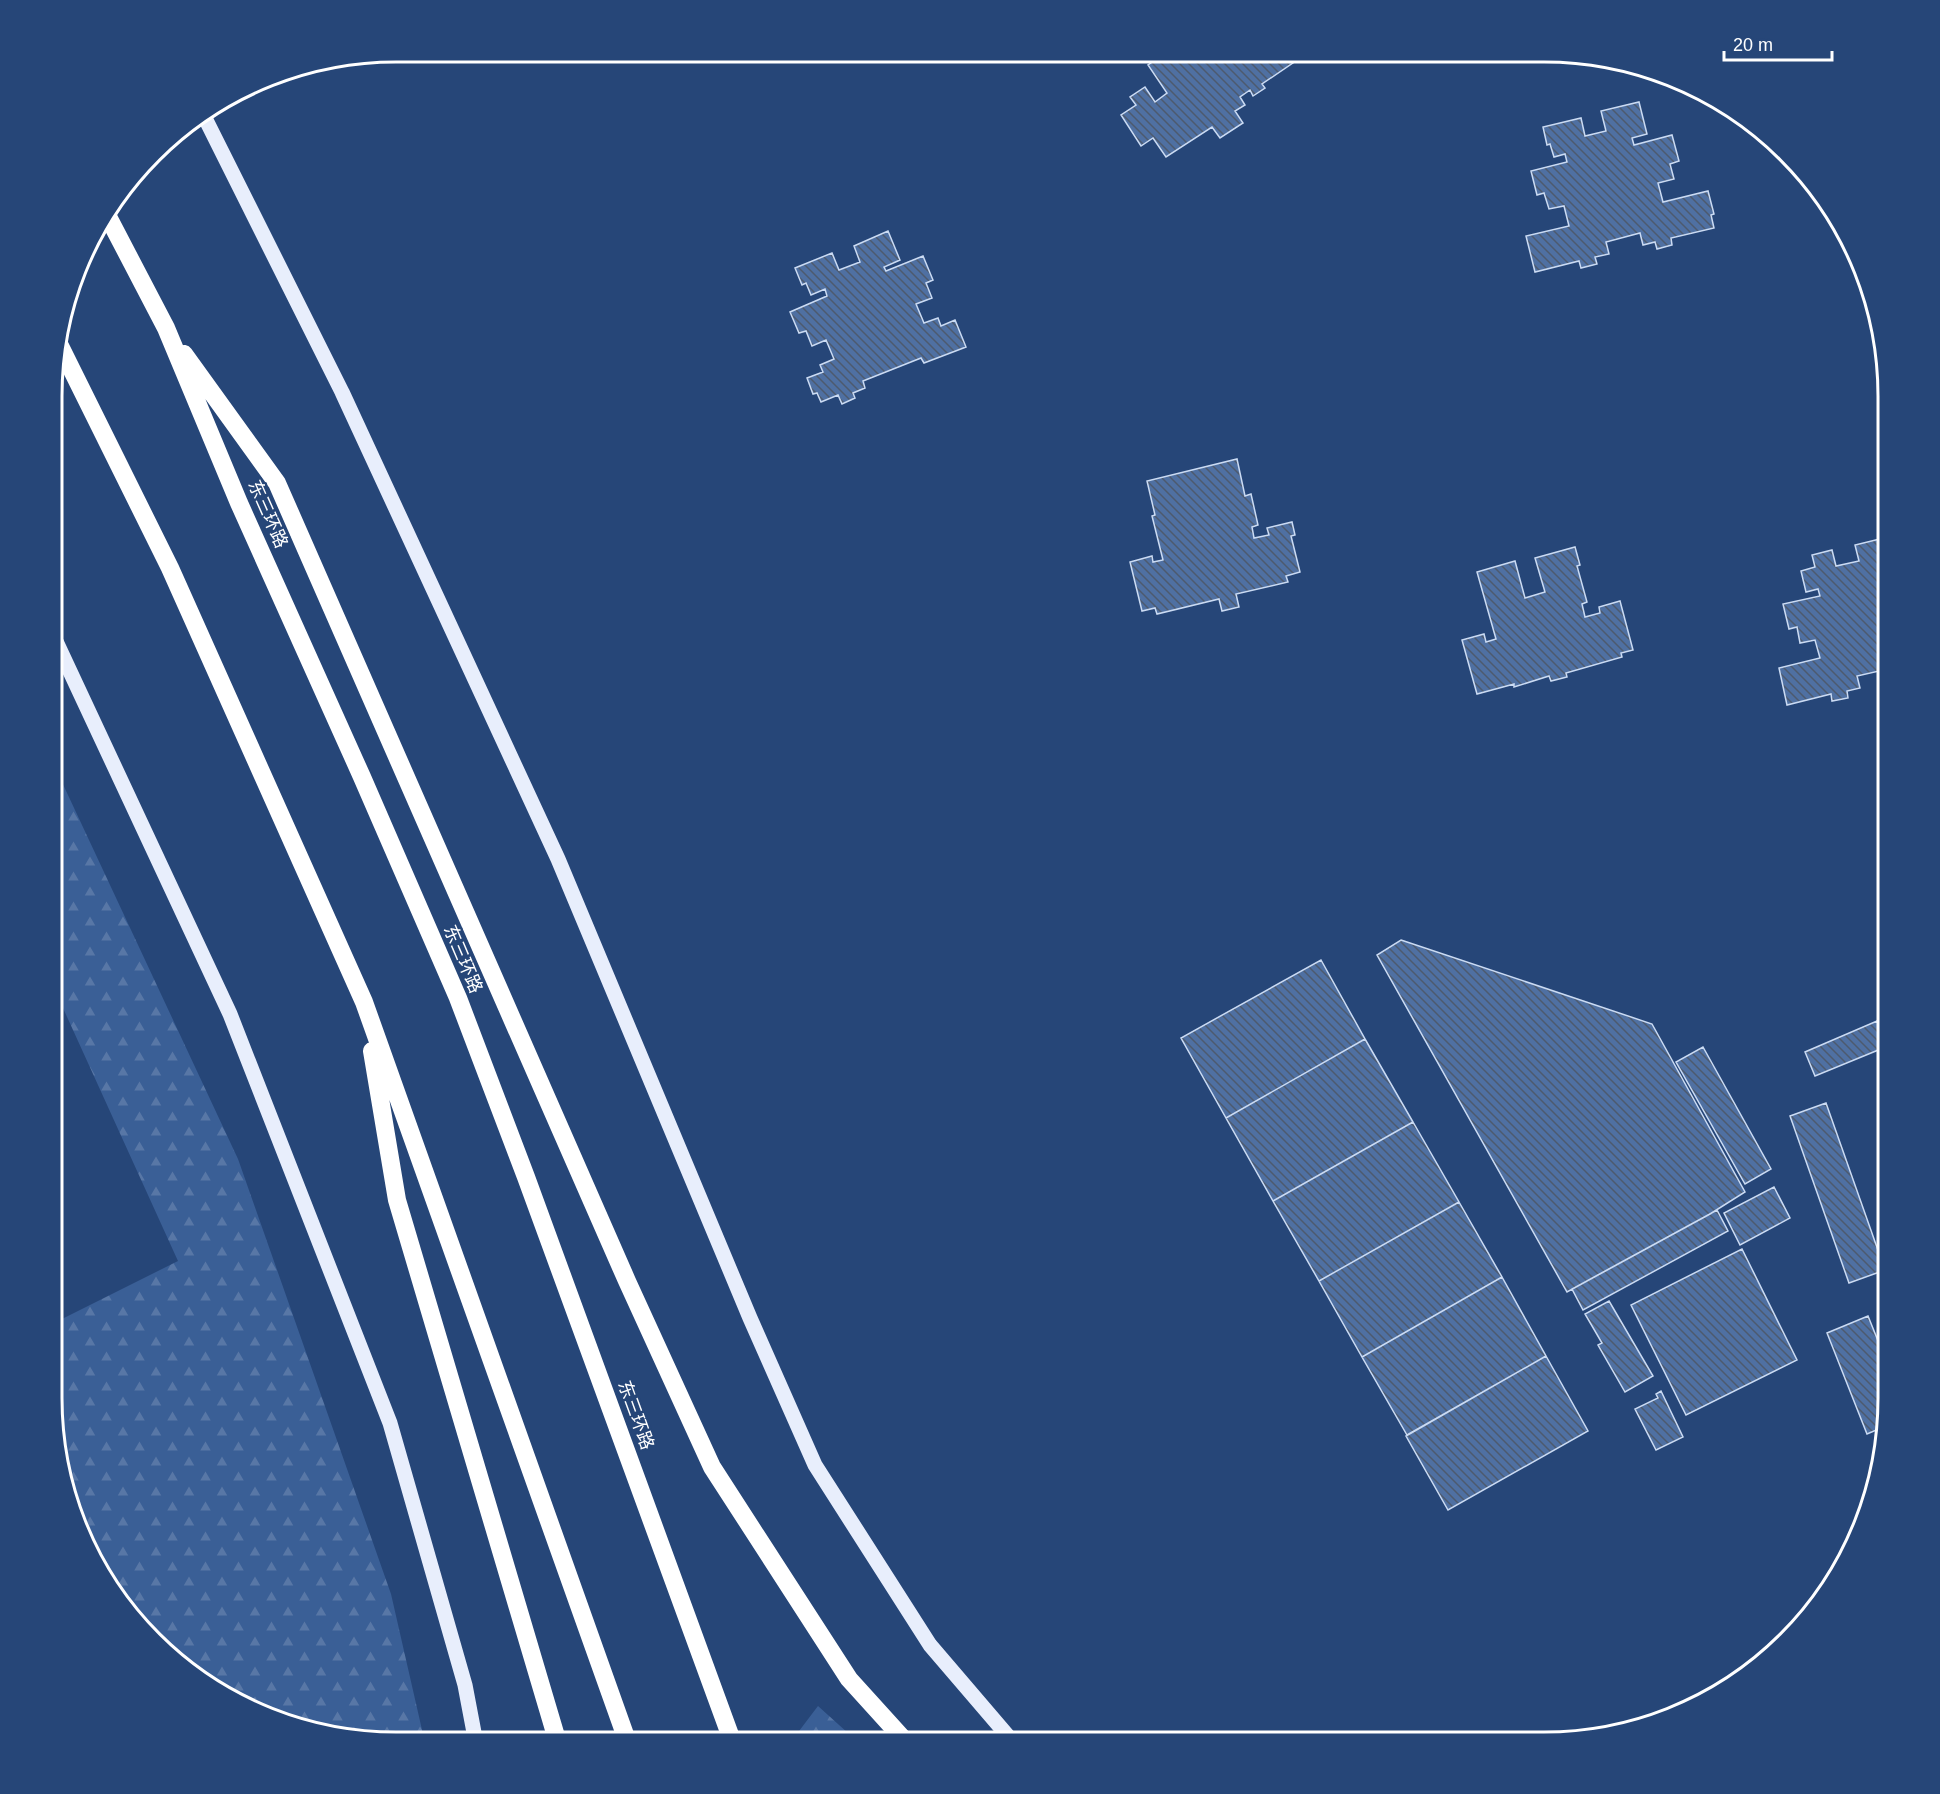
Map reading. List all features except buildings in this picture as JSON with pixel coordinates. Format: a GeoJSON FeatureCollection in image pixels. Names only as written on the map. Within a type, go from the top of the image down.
{"type":"FeatureCollection","features":[{"type":"Feature","properties":{"kind":"highway","name":"东三环路"},"geometry":{"type":"LineString","coordinates":[[111,222],[166,328],[239,503],[458,998],[531,1188],[729,1732]]}},
{"type":"Feature","properties":{"kind":"highway"},"geometry":{"type":"LineString","coordinates":[[166,328],[277,483],[627,1281],[712,1467],[849,1679],[897,1732]]}},
{"type":"Feature","properties":{"kind":"highway"},"geometry":{"type":"LineString","coordinates":[[64,354],[170,568],[364,1002],[624,1732]]}},
{"type":"Feature","properties":{"kind":"highway"},"geometry":{"type":"LineString","coordinates":[[364,1002],[397,1200],[555,1732]]}},
{"type":"Feature","properties":{"kind":"highway"},"geometry":{"type":"LineString","coordinates":[[718,1700],[739,1732]]}},
{"type":"Feature","properties":{"kind":"main road"},"geometry":{"type":"LineString","coordinates":[[206,121],[342,392],[558,859],[750,1318],[815,1466],[930,1645],[1005,1732]]}},
{"type":"Feature","properties":{"kind":"main road"},"geometry":{"type":"LineString","coordinates":[[62,654],[230,1014],[390,1424],[465,1685],[474,1732]]}},
{"type":"Feature","properties":{"kind":"green space"},"geometry":{"type":"Polygon","coordinates":[[[62,782],[238,1159],[391,1594],[422,1732],[352,1730],[309,1721],[268,1707],[229,1688],[175,1650],[144,1619],[118,1584],[96,1546],[79,1506],[64,1442],[62,1319],[178,1261],[62,1006],[62,782]]]}},
{"type":"Feature","properties":{"kind":"green space"},"geometry":{"type":"Polygon","coordinates":[[[818,1706],[847,1732],[798,1732],[818,1706]]]}}]}
